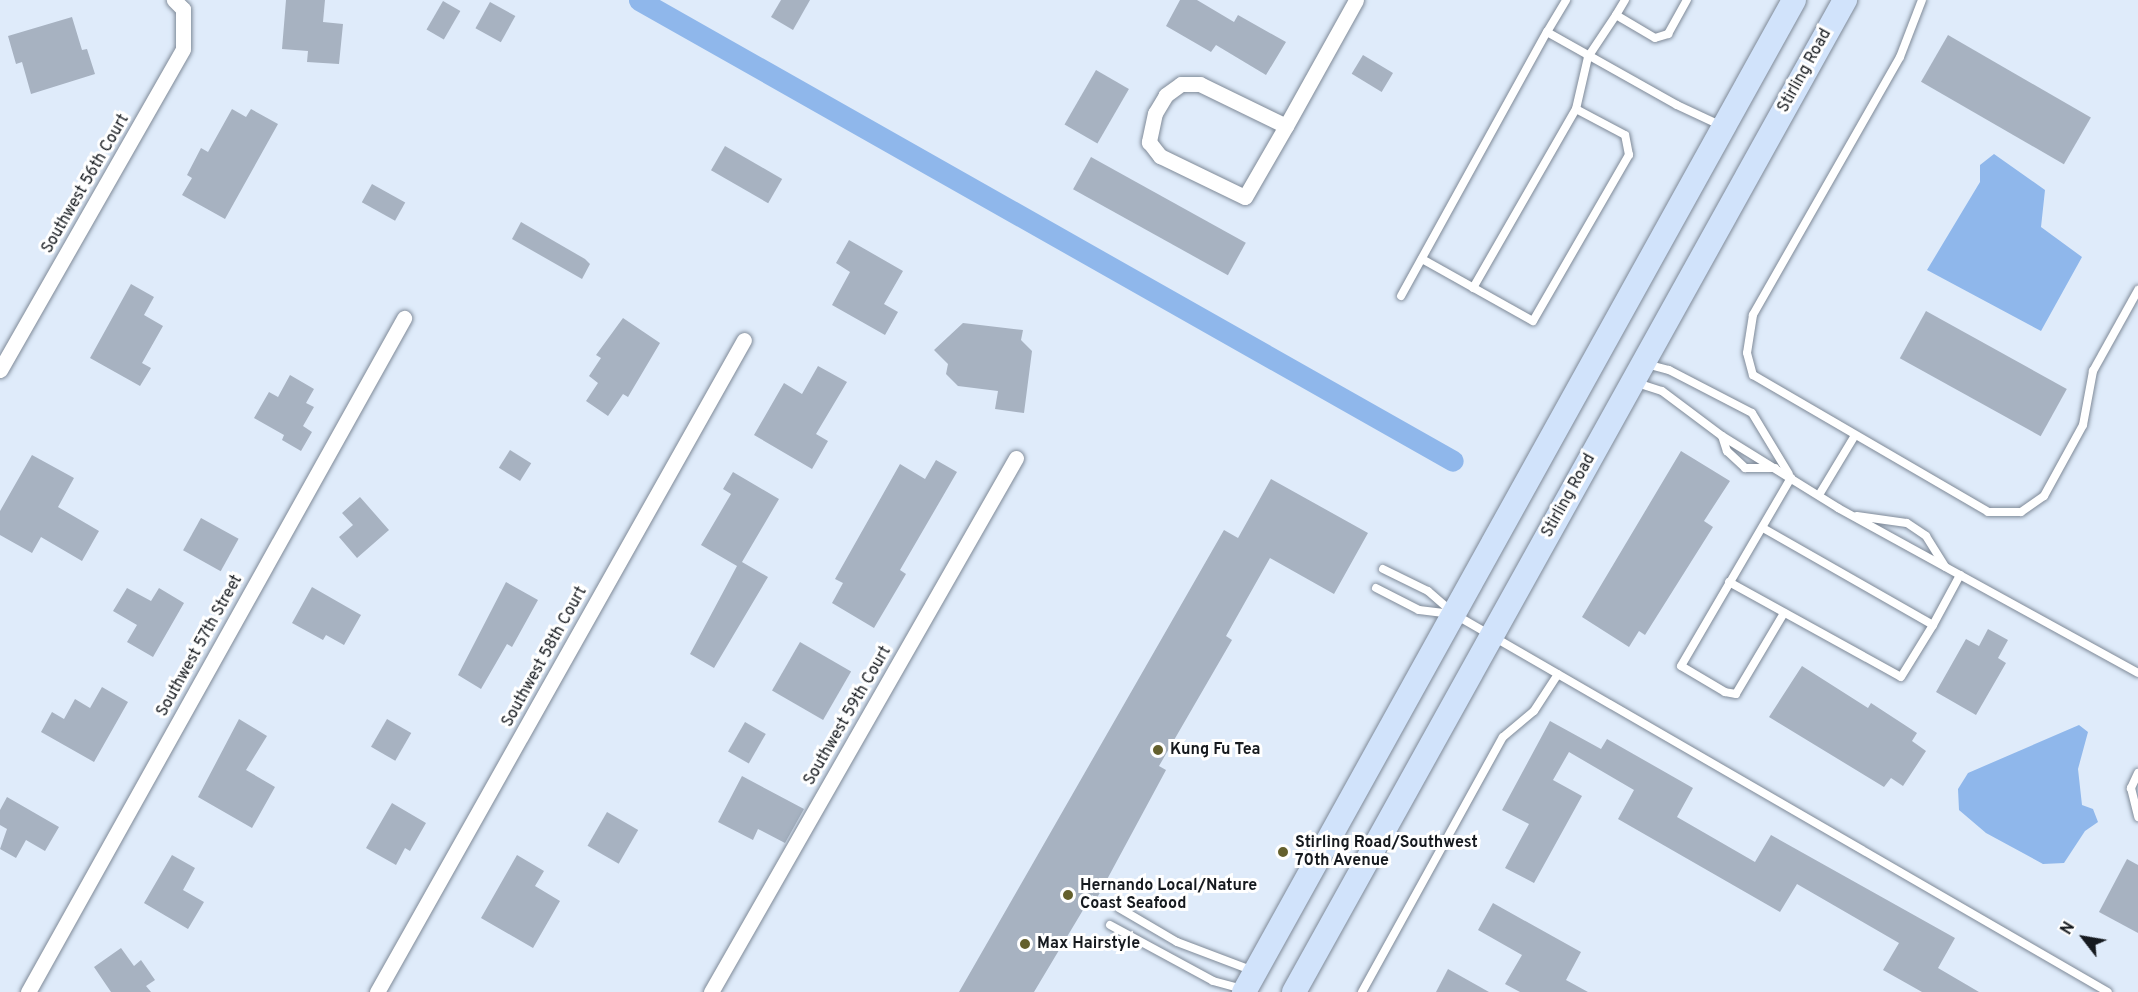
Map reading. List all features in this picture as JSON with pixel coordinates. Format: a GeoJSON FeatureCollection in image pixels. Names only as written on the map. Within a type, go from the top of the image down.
{"type":"FeatureCollection","features":[{"type":"Feature","properties":{"kind":"main road"},"geometry":{"type":"LineString","coordinates":[[1248,984],[1794,0]]}},
{"type":"Feature","properties":{"kind":"main road","name":"Stirling Road"},"geometry":{"type":"LineString","coordinates":[[1294,992],[1845,0]]}},
{"type":"Feature","properties":{"kind":"street"},"geometry":{"type":"LineString","coordinates":[[1286,126],[1200,84],[1181,84],[1167,95],[1155,112],[1149,142],[1160,156],[1245,197],[1286,126],[1356,0]]}},
{"type":"Feature","properties":{"kind":"street","name":"Southwest 56th Court"},"geometry":{"type":"LineString","coordinates":[[0,370],[183,49],[179,5]]}},
{"type":"Feature","properties":{"kind":"street","name":"Southwest 57th Street"},"geometry":{"type":"LineString","coordinates":[[28,992],[404,318]]}},
{"type":"Feature","properties":{"kind":"street","name":"Southwest 58th Court"},"geometry":{"type":"LineString","coordinates":[[376,992],[744,340]]}},
{"type":"Feature","properties":{"kind":"street","name":"Southwest 59th Court"},"geometry":{"type":"LineString","coordinates":[[711,992],[1016,458]]}},
{"type":"Feature","properties":{"kind":"lane"},"geometry":{"type":"LineString","coordinates":[[1401,296],[1566,0]]}},
{"type":"Feature","properties":{"kind":"lane"},"geometry":{"type":"LineString","coordinates":[[1473,288],[1576,109],[1588,57],[1625,0]]}},
{"type":"Feature","properties":{"kind":"lane"},"geometry":{"type":"LineString","coordinates":[[1616,15],[1655,38],[1668,34],[1687,0]]}},
{"type":"Feature","properties":{"kind":"lane"},"geometry":{"type":"LineString","coordinates":[[1922,0],[1900,57],[1753,315],[1747,353],[1753,375],[1854,437],[1988,512],[2021,512],[2044,496],[2083,425],[2093,371],[2138,290]]}},
{"type":"Feature","properties":{"kind":"lane"},"geometry":{"type":"LineString","coordinates":[[1547,32],[1588,57],[1724,127]]}},
{"type":"Feature","properties":{"kind":"lane"},"geometry":{"type":"LineString","coordinates":[[1422,259],[1533,321],[1629,155],[1625,135],[1576,109]]}},
{"type":"Feature","properties":{"kind":"lane"},"geometry":{"type":"LineString","coordinates":[[1638,372],[1722,436],[1818,495],[2138,673]]}},
{"type":"Feature","properties":{"kind":"lane"},"geometry":{"type":"LineString","coordinates":[[1638,372],[1679,375],[1752,413],[1791,478]]}},
{"type":"Feature","properties":{"kind":"lane"},"geometry":{"type":"LineString","coordinates":[[1722,436],[1727,451],[1744,468],[1776,468]]}},
{"type":"Feature","properties":{"kind":"lane"},"geometry":{"type":"LineString","coordinates":[[1818,495],[1854,437]]}},
{"type":"Feature","properties":{"kind":"lane"},"geometry":{"type":"LineString","coordinates":[[1784,613],[1736,694],[1725,692],[1681,666],[1791,478]]}},
{"type":"Feature","properties":{"kind":"lane"},"geometry":{"type":"LineString","coordinates":[[1853,516],[1888,518],[1907,523],[1926,536],[1945,566]]}},
{"type":"Feature","properties":{"kind":"lane"},"geometry":{"type":"LineString","coordinates":[[1763,528],[1933,625]]}},
{"type":"Feature","properties":{"kind":"lane"},"geometry":{"type":"LineString","coordinates":[[1383,569],[1428,591],[1454,614],[1491,636],[2108,992]]}},
{"type":"Feature","properties":{"kind":"lane"},"geometry":{"type":"LineString","coordinates":[[1729,582],[1901,677],[1960,575]]}},
{"type":"Feature","properties":{"kind":"lane"},"geometry":{"type":"LineString","coordinates":[[1376,588],[1419,610],[1454,614]]}},
{"type":"Feature","properties":{"kind":"lane"},"geometry":{"type":"LineString","coordinates":[[1362,992],[1503,737],[1534,711],[1558,674]]}},
{"type":"Feature","properties":{"kind":"lane"},"geometry":{"type":"LineString","coordinates":[[2138,772],[2131,788],[2138,817]]}},
{"type":"Feature","properties":{"kind":"lane"},"geometry":{"type":"LineString","coordinates":[[1119,908],[1248,984]]}},
{"type":"Feature","properties":{"kind":"lane"},"geometry":{"type":"LineString","coordinates":[[1110,925],[1213,981],[1248,984]]}},
{"type":"Feature","properties":{"kind":"water"},"geometry":{"type":"Polygon","coordinates":[[[1994,154],[2045,190],[2041,227],[2082,257],[2041,331],[1927,270],[1980,182],[1980,165],[1994,154]]]}},
{"type":"Feature","properties":{"kind":"water"},"geometry":{"type":"Polygon","coordinates":[[[2079,725],[2088,732],[2078,769],[2082,805],[2093,809],[2098,822],[2085,831],[2064,863],[2043,864],[1986,833],[1959,810],[1958,789],[1968,773],[2079,725]]]}},
{"type":"Feature","properties":{"kind":"building"},"geometry":{"type":"Polygon","coordinates":[[[286,0],[325,0],[323,22],[343,24],[339,64],[307,62],[308,51],[282,49],[286,0]]]}},
{"type":"Feature","properties":{"kind":"building"},"geometry":{"type":"Polygon","coordinates":[[[781,0],[810,0],[793,30],[771,17],[781,0]]]}},
{"type":"Feature","properties":{"kind":"building"},"geometry":{"type":"Polygon","coordinates":[[[1180,0],[1197,0],[1234,22],[1238,15],[1286,42],[1266,75],[1216,45],[1211,52],[1166,26],[1180,0]]]}},
{"type":"Feature","properties":{"kind":"building"},"geometry":{"type":"Polygon","coordinates":[[[443,1],[460,11],[444,40],[426,30],[443,1]]]}},
{"type":"Feature","properties":{"kind":"building"},"geometry":{"type":"Polygon","coordinates":[[[490,2],[515,16],[501,42],[475,28],[490,2]]]}},
{"type":"Feature","properties":{"kind":"building"},"geometry":{"type":"Polygon","coordinates":[[[72,17],[82,50],[87,49],[95,74],[31,94],[22,62],[16,64],[8,36],[72,17]]]}},
{"type":"Feature","properties":{"kind":"building"},"geometry":{"type":"Polygon","coordinates":[[[1948,35],[2091,117],[2064,164],[1921,82],[1948,35]]]}},
{"type":"Feature","properties":{"kind":"building"},"geometry":{"type":"Polygon","coordinates":[[[1363,55],[1393,73],[1382,92],[1352,74],[1363,55]]]}},
{"type":"Feature","properties":{"kind":"building"},"geometry":{"type":"Polygon","coordinates":[[[1096,70],[1129,89],[1097,144],[1064,125],[1096,70]]]}},
{"type":"Feature","properties":{"kind":"building"},"geometry":{"type":"Polygon","coordinates":[[[232,109],[246,117],[251,109],[278,124],[225,219],[182,195],[192,178],[187,175],[201,148],[208,152],[232,109]]]}},
{"type":"Feature","properties":{"kind":"building"},"geometry":{"type":"Polygon","coordinates":[[[725,146],[782,179],[768,203],[711,170],[725,146]]]}},
{"type":"Feature","properties":{"kind":"building"},"geometry":{"type":"Polygon","coordinates":[[[1091,157],[1246,243],[1228,275],[1073,189],[1091,157]]]}},
{"type":"Feature","properties":{"kind":"building"},"geometry":{"type":"Polygon","coordinates":[[[372,184],[405,202],[395,221],[362,202],[372,184]]]}},
{"type":"Feature","properties":{"kind":"building"},"geometry":{"type":"Polygon","coordinates":[[[521,222],[585,259],[590,264],[582,279],[512,239],[521,222]]]}},
{"type":"Feature","properties":{"kind":"building"},"geometry":{"type":"Polygon","coordinates":[[[849,240],[903,271],[884,304],[898,312],[885,335],[832,305],[850,272],[836,263],[849,240]]]}},
{"type":"Feature","properties":{"kind":"building"},"geometry":{"type":"Polygon","coordinates":[[[131,284],[154,297],[144,315],[163,326],[142,363],[151,368],[140,386],[90,358],[131,284]]]}},
{"type":"Feature","properties":{"kind":"building"},"geometry":{"type":"Polygon","coordinates":[[[1926,311],[2067,389],[2041,436],[1900,358],[1926,311]]]}},
{"type":"Feature","properties":{"kind":"building"},"geometry":{"type":"Polygon","coordinates":[[[623,318],[660,343],[628,397],[623,394],[608,416],[586,401],[598,383],[589,376],[601,358],[596,355],[623,318]]]}},
{"type":"Feature","properties":{"kind":"building"},"geometry":{"type":"Polygon","coordinates":[[[963,323],[1023,330],[1021,340],[1032,351],[1024,413],[995,409],[998,391],[958,386],[946,374],[948,364],[934,350],[963,323]]]}},
{"type":"Feature","properties":{"kind":"building"},"geometry":{"type":"Polygon","coordinates":[[[818,366],[847,382],[816,434],[828,441],[812,469],[754,435],[784,383],[802,394],[818,366]]]}},
{"type":"Feature","properties":{"kind":"building"},"geometry":{"type":"Polygon","coordinates":[[[290,375],[314,389],[306,403],[314,407],[303,426],[312,432],[301,451],[282,440],[284,435],[254,418],[269,392],[278,397],[290,375]]]}},
{"type":"Feature","properties":{"kind":"building"},"geometry":{"type":"Polygon","coordinates":[[[510,450],[531,463],[520,481],[499,468],[510,450]]]}},
{"type":"Feature","properties":{"kind":"building"},"geometry":{"type":"Polygon","coordinates":[[[1681,451],[1730,481],[1704,521],[1713,527],[1645,635],[1639,631],[1629,647],[1582,617],[1681,451]]]}},
{"type":"Feature","properties":{"kind":"building"},"geometry":{"type":"Polygon","coordinates":[[[32,455],[74,478],[58,507],[99,531],[82,561],[41,537],[32,553],[0,535],[0,511],[32,455]]]}},
{"type":"Feature","properties":{"kind":"building"},"geometry":{"type":"Polygon","coordinates":[[[936,460],[957,472],[900,570],[906,574],[874,628],[832,603],[843,583],[835,579],[900,464],[925,479],[936,460]]]}},
{"type":"Feature","properties":{"kind":"building"},"geometry":{"type":"Polygon","coordinates":[[[733,472],[779,499],[742,562],[768,577],[714,668],[690,654],[737,566],[701,545],[731,494],[723,489],[733,472]]]}},
{"type":"Feature","properties":{"kind":"building"},"geometry":{"type":"Polygon","coordinates":[[[1271,479],[1368,533],[1334,594],[1270,558],[1226,636],[1232,640],[1159,766],[1166,770],[1097,898],[1092,895],[1034,992],[959,992],[1224,530],[1238,538],[1271,479]]]}},
{"type":"Feature","properties":{"kind":"building"},"geometry":{"type":"Polygon","coordinates":[[[360,497],[389,530],[357,558],[339,537],[353,525],[342,513],[360,497]]]}},
{"type":"Feature","properties":{"kind":"building"},"geometry":{"type":"Polygon","coordinates":[[[201,518],[239,539],[221,571],[183,550],[201,518]]]}},
{"type":"Feature","properties":{"kind":"building"},"geometry":{"type":"Polygon","coordinates":[[[506,582],[538,600],[512,647],[507,644],[481,689],[458,675],[506,582]]]}},
{"type":"Feature","properties":{"kind":"building"},"geometry":{"type":"Polygon","coordinates":[[[312,587],[361,615],[344,645],[326,635],[323,640],[292,623],[312,587]]]}},
{"type":"Feature","properties":{"kind":"building"},"geometry":{"type":"Polygon","coordinates":[[[127,588],[151,601],[159,588],[184,603],[153,657],[127,642],[137,625],[113,611],[127,588]]]}},
{"type":"Feature","properties":{"kind":"building"},"geometry":{"type":"Polygon","coordinates":[[[1988,629],[2008,640],[1998,658],[2006,663],[1976,715],[1936,692],[1966,639],[1979,646],[1988,629]]]}},
{"type":"Feature","properties":{"kind":"building"},"geometry":{"type":"Polygon","coordinates":[[[800,642],[851,672],[823,720],[772,690],[800,642]]]}},
{"type":"Feature","properties":{"kind":"building"},"geometry":{"type":"Polygon","coordinates":[[[1802,666],[1868,708],[1871,703],[1917,733],[1912,741],[1926,751],[1903,786],[1891,778],[1884,787],[1769,717],[1802,666]]]}},
{"type":"Feature","properties":{"kind":"building"},"geometry":{"type":"Polygon","coordinates":[[[102,687],[128,702],[94,762],[41,732],[52,712],[64,719],[75,699],[90,708],[102,687]]]}},
{"type":"Feature","properties":{"kind":"building"},"geometry":{"type":"Polygon","coordinates":[[[239,719],[267,736],[246,770],[275,787],[252,828],[198,797],[239,719]]]}},
{"type":"Feature","properties":{"kind":"building"},"geometry":{"type":"Polygon","coordinates":[[[387,719],[411,733],[395,761],[371,747],[387,719]]]}},
{"type":"Feature","properties":{"kind":"building"},"geometry":{"type":"Polygon","coordinates":[[[1550,721],[1601,749],[1607,739],[1693,788],[1677,817],[1755,862],[1771,835],[1955,938],[1938,968],[1979,992],[1922,992],[1883,970],[1899,943],[1797,884],[1780,912],[1618,819],[1634,790],[1569,752],[1553,780],[1582,796],[1534,883],[1505,868],[1529,824],[1502,810],[1550,721]]]}},
{"type":"Feature","properties":{"kind":"building"},"geometry":{"type":"Polygon","coordinates":[[[745,722],[766,734],[749,763],[728,751],[745,722]]]}},
{"type":"Feature","properties":{"kind":"building"},"geometry":{"type":"Polygon","coordinates":[[[742,776],[804,809],[785,843],[758,829],[753,840],[718,822],[742,776]]]}},
{"type":"Feature","properties":{"kind":"building"},"geometry":{"type":"Polygon","coordinates":[[[7,797],[59,827],[45,851],[26,840],[16,858],[0,849],[7,829],[0,825],[0,810],[7,797]]]}},
{"type":"Feature","properties":{"kind":"building"},"geometry":{"type":"Polygon","coordinates":[[[392,803],[426,823],[410,851],[405,848],[396,865],[366,848],[392,803]]]}},
{"type":"Feature","properties":{"kind":"building"},"geometry":{"type":"Polygon","coordinates":[[[607,812],[638,830],[619,864],[588,846],[607,812]]]}},
{"type":"Feature","properties":{"kind":"building"},"geometry":{"type":"Polygon","coordinates":[[[172,855],[195,868],[183,890],[204,902],[188,929],[144,903],[172,855]]]}},
{"type":"Feature","properties":{"kind":"building"},"geometry":{"type":"Polygon","coordinates":[[[517,855],[544,871],[535,886],[560,901],[533,948],[481,918],[517,855]]]}},
{"type":"Feature","properties":{"kind":"building"},"geometry":{"type":"Polygon","coordinates":[[[2127,859],[2138,865],[2138,933],[2099,912],[2127,859]]]}},
{"type":"Feature","properties":{"kind":"building"},"geometry":{"type":"Polygon","coordinates":[[[1493,903],[1581,952],[1566,980],[1588,992],[1520,992],[1505,984],[1522,955],[1478,930],[1493,903]]]}},
{"type":"Feature","properties":{"kind":"building"},"geometry":{"type":"Polygon","coordinates":[[[121,948],[134,966],[141,960],[155,980],[146,986],[151,992],[111,992],[94,967],[121,948]]]}},
{"type":"Feature","properties":{"kind":"building"},"geometry":{"type":"Polygon","coordinates":[[[1448,969],[1489,992],[1436,992],[1448,969]]]}},
{"type":"Feature","properties":{"kind":"waterway"},"geometry":{"type":"LineString","coordinates":[[639,0],[1453,461]]}},
{"type":"Feature","properties":{"kind":"place","name":"Kung Fu Tea"},"geometry":{"type":"Point","coordinates":[1158,750]}},
{"type":"Feature","properties":{"kind":"place","name":"Stirling Road/Southwest 70th Avenue"},"geometry":{"type":"Point","coordinates":[1283,852]}},
{"type":"Feature","properties":{"kind":"place","name":"Hernando Local/Nature Coast Seafood"},"geometry":{"type":"Point","coordinates":[1068,895]}},
{"type":"Feature","properties":{"kind":"place","name":"Max Hairstyle"},"geometry":{"type":"Point","coordinates":[1025,944]}}]}
